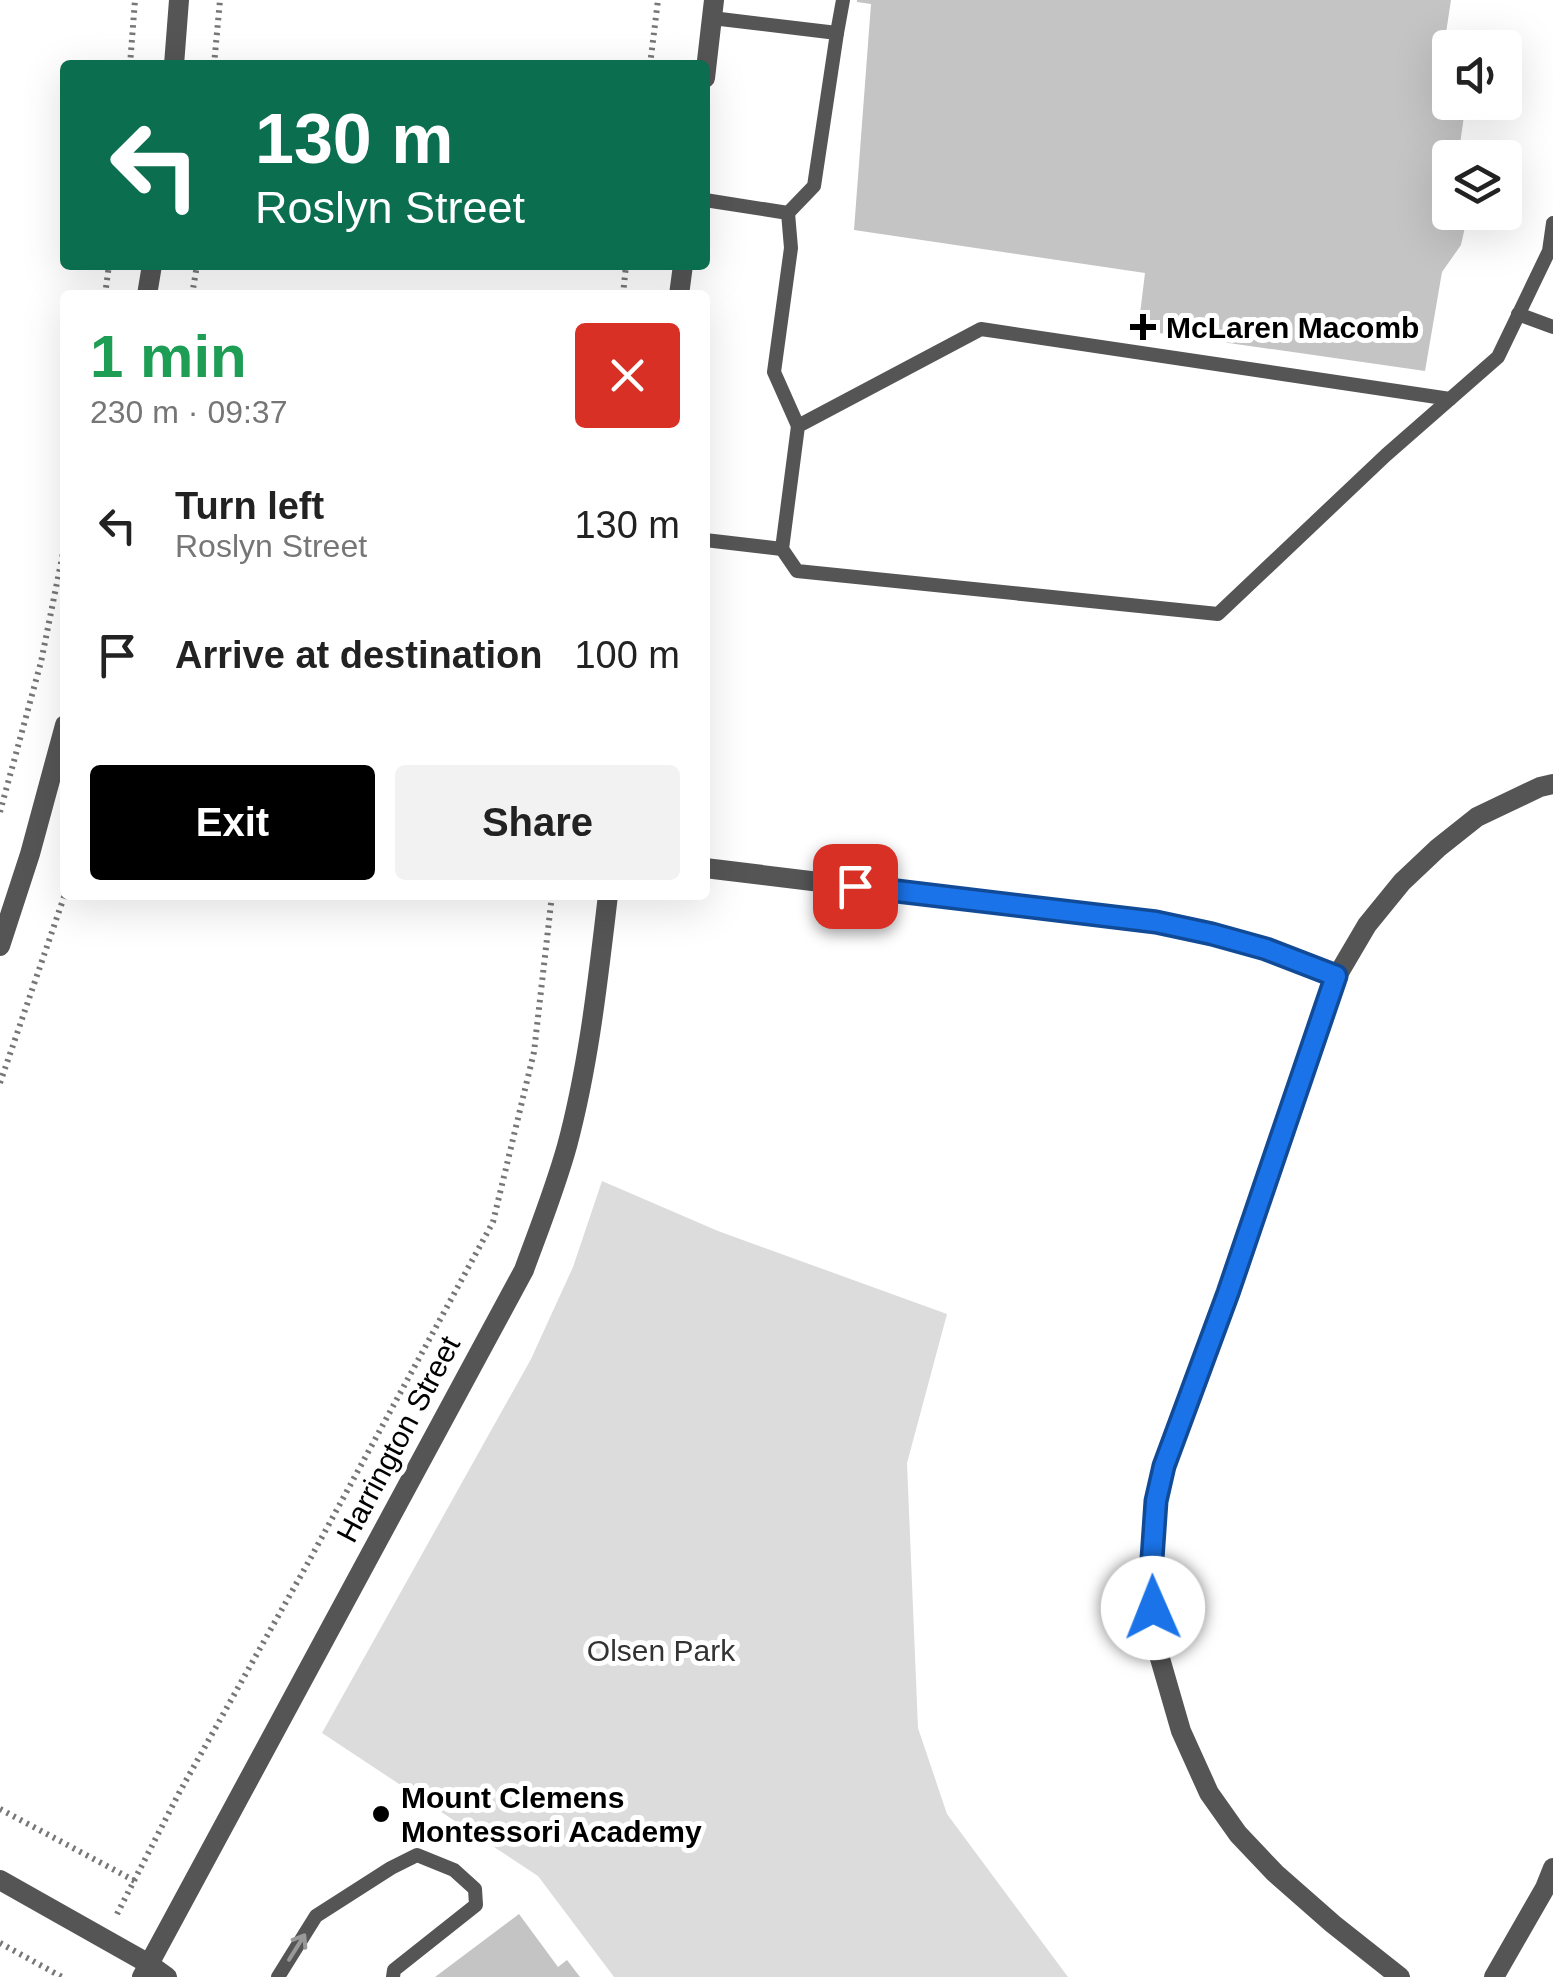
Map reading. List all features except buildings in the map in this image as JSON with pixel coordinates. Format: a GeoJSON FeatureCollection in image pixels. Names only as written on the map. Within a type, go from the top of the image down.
{"type":"FeatureCollection","features":[{"type":"Feature","properties":{"kind":"street"},"geometry":{"type":"LineString","coordinates":[[174,60],[179,0]]}},
{"type":"Feature","properties":{"kind":"street"},"geometry":{"type":"LineString","coordinates":[[707,60],[713,9]]}},
{"type":"Feature","properties":{"kind":"street"},"geometry":{"type":"LineString","coordinates":[[0,946],[60,745]]}},
{"type":"Feature","properties":{"kind":"street"},"geometry":{"type":"LineString","coordinates":[[1400,1977],[1275,1874],[1238,1834],[1209,1793],[1181,1731],[1159,1655],[1152,1559],[1156,1501],[1164,1466],[1228,1293],[1336,976],[1367,925],[1402,882],[1438,848],[1477,817],[1540,786],[1553,784]]}},
{"type":"Feature","properties":{"kind":"street"},"geometry":{"type":"LineString","coordinates":[[710,869],[1156,922],[1266,949],[1336,976]]}},
{"type":"Feature","properties":{"kind":"street","name":"Harrington Street"},"geometry":{"type":"LineString","coordinates":[[153,1973],[524,1270],[568,1142],[594,1015],[607,900]]}},
{"type":"Feature","properties":{"kind":"street"},"geometry":{"type":"LineString","coordinates":[[1494,1977],[1553,1868]]}},
{"type":"Feature","properties":{"kind":"street"},"geometry":{"type":"LineString","coordinates":[[0,1880],[153,1973]]}},
{"type":"Feature","properties":{"kind":"lane"},"geometry":{"type":"LineString","coordinates":[[843,0],[814,186],[788,213],[791,248],[774,372],[798,426],[782,548],[796,570],[1218,614],[1386,455],[1498,356],[1549,250],[1553,223]]}},
{"type":"Feature","properties":{"kind":"lane"},"geometry":{"type":"LineString","coordinates":[[713,9],[837,34]]}},
{"type":"Feature","properties":{"kind":"lane"},"geometry":{"type":"LineString","coordinates":[[710,201],[788,213]]}},
{"type":"Feature","properties":{"kind":"lane"},"geometry":{"type":"LineString","coordinates":[[1518,314],[1553,326]]}},
{"type":"Feature","properties":{"kind":"lane"},"geometry":{"type":"LineString","coordinates":[[798,426],[982,330],[1450,399]]}},
{"type":"Feature","properties":{"kind":"lane"},"geometry":{"type":"LineString","coordinates":[[710,541],[782,548]]}},
{"type":"Feature","properties":{"kind":"lane"},"geometry":{"type":"LineString","coordinates":[[278,1977],[316,1916],[417,1855],[454,1870],[475,1889],[476,1905],[394,1970],[393,1977]]}},
{"type":"Feature","properties":{"kind":"path"},"geometry":{"type":"LineString","coordinates":[[130,60],[135,0]]}},
{"type":"Feature","properties":{"kind":"path"},"geometry":{"type":"LineString","coordinates":[[214,60],[220,0]]}},
{"type":"Feature","properties":{"kind":"path"},"geometry":{"type":"LineString","coordinates":[[651,60],[658,0]]}},
{"type":"Feature","properties":{"kind":"path"},"geometry":{"type":"LineString","coordinates":[[0,812],[42,662],[60,569]]}},
{"type":"Feature","properties":{"kind":"path"},"geometry":{"type":"LineString","coordinates":[[0,1083],[63,900]]}},
{"type":"Feature","properties":{"kind":"path"},"geometry":{"type":"LineString","coordinates":[[116,1914],[492,1222],[534,1052],[551,900]]}},
{"type":"Feature","properties":{"kind":"path"},"geometry":{"type":"LineString","coordinates":[[0,1809],[135,1881]]}},
{"type":"Feature","properties":{"kind":"path"},"geometry":{"type":"LineString","coordinates":[[0,1942],[62,1977]]}},
{"type":"Feature","properties":{"kind":"green space","name":"Olsen Park"},"geometry":{"type":"Polygon","coordinates":[[[602,1181],[718,1231],[947,1314],[907,1463],[918,1728],[947,1814],[1068,1977],[614,1977],[538,1876],[322,1733],[531,1359],[573,1267],[602,1181]]]}},
{"type":"Feature","properties":{"kind":"place","name":"McLaren Macomb"},"geometry":{"type":"Point","coordinates":[1143,327]}},
{"type":"Feature","properties":{"kind":"place","name":"Mount Clemens Montessori Academy"},"geometry":{"type":"Point","coordinates":[381,1814]}},
{"type":"Feature","properties":{"kind":"route"},"geometry":{"type":"LineString","coordinates":[[855,886],[1156,922],[1266,949],[1336,976],[1228,1293],[1164,1466],[1156,1501],[1153,1608]]}}]}
